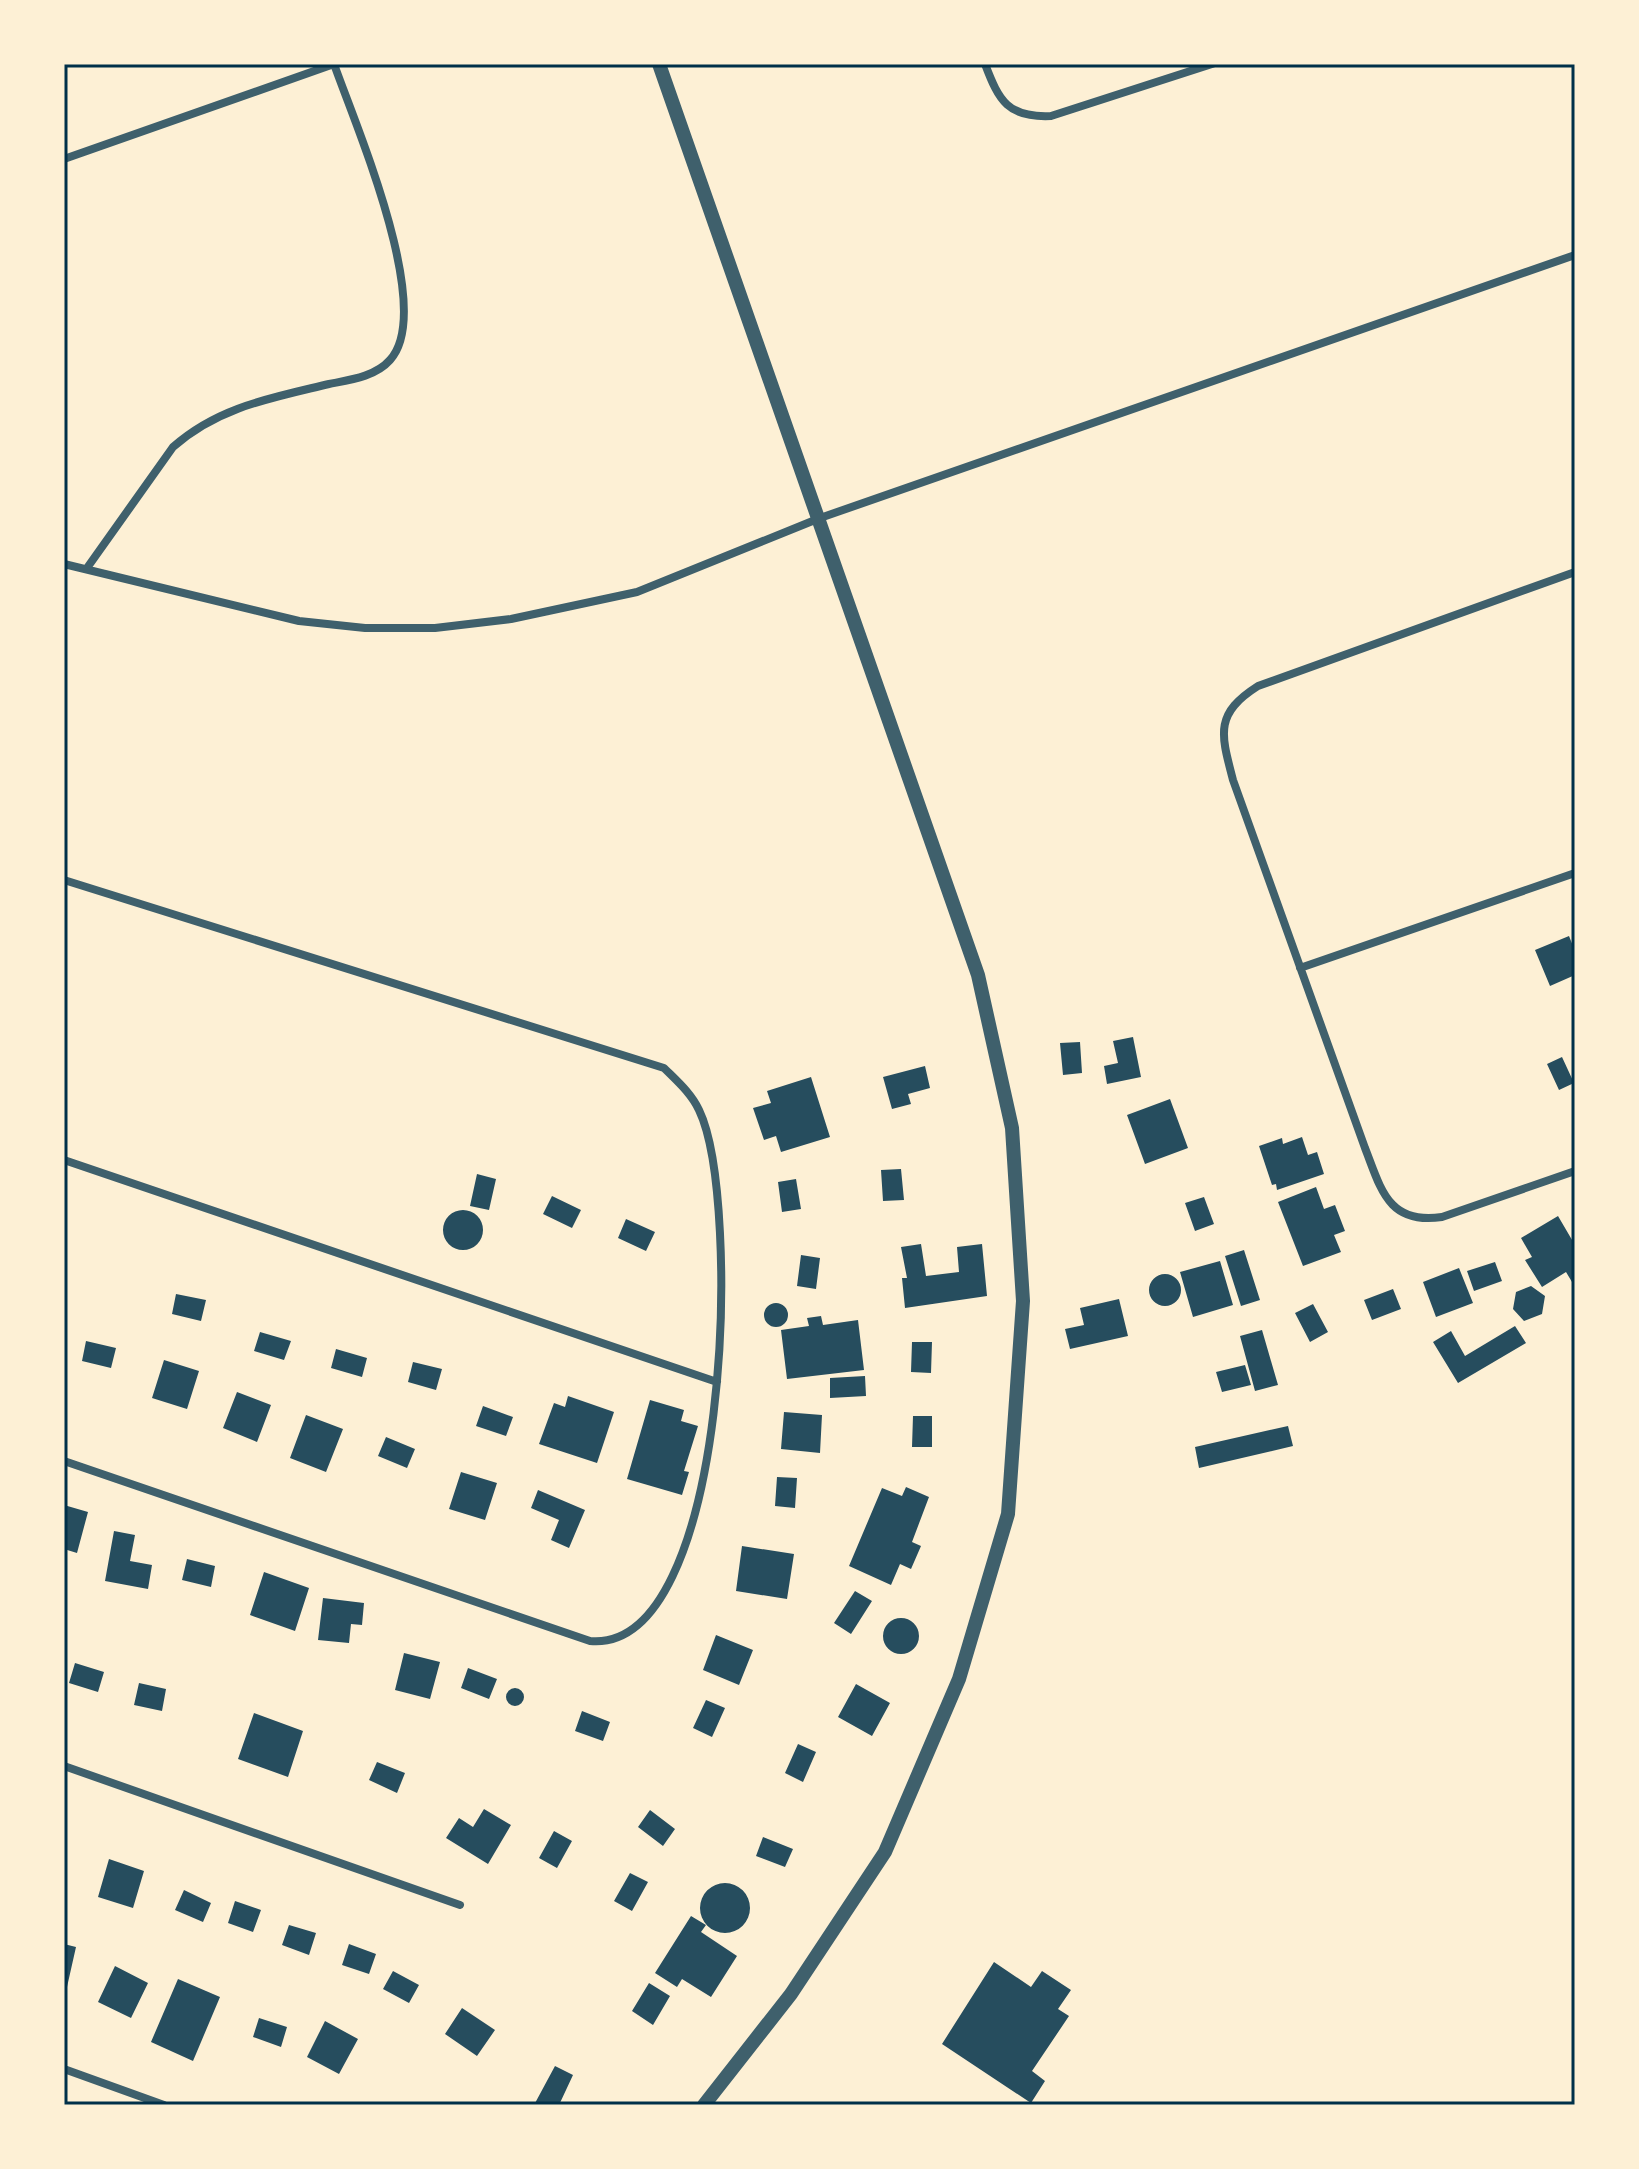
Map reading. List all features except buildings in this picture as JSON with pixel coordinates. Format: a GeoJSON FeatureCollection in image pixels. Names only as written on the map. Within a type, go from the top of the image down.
{"type":"FeatureCollection","features":[{"type":"Feature","properties":{"kind":"street"},"geometry":{"type":"LineString","coordinates":[[64,159],[334,64],[401,264],[407,314],[400,344],[390,361],[369,374],[251,402],[208,419],[188,433],[173,447],[87,568]]}},
{"type":"Feature","properties":{"kind":"street"},"geometry":{"type":"LineString","coordinates":[[659,64],[978,975],[1012,1128],[1023,1301],[1008,1514],[959,1679],[885,1852],[791,1994],[704,2105]]}},
{"type":"Feature","properties":{"kind":"street"},"geometry":{"type":"LineString","coordinates":[[985,64],[1002,101],[1030,117],[1051,116],[1077,109],[1212,64]]}},
{"type":"Feature","properties":{"kind":"street"},"geometry":{"type":"LineString","coordinates":[[64,564],[299,621],[365,628],[435,628],[511,619],[637,592],[820,518],[1575,255]]}},
{"type":"Feature","properties":{"kind":"street"},"geometry":{"type":"LineString","coordinates":[[1575,572],[1258,686],[1234,702],[1225,724],[1224,744],[1233,780],[1365,1148],[1382,1191],[1394,1208],[1425,1220],[1442,1217],[1575,1171]]}},
{"type":"Feature","properties":{"kind":"street"},"geometry":{"type":"LineString","coordinates":[[1300,968],[1575,873]]}},
{"type":"Feature","properties":{"kind":"street"},"geometry":{"type":"LineString","coordinates":[[64,880],[664,1068],[684,1087],[699,1110],[711,1149],[719,1221],[722,1319],[705,1470],[682,1556],[661,1600],[644,1623],[626,1636],[607,1643],[590,1641],[64,1461]]}},
{"type":"Feature","properties":{"kind":"street"},"geometry":{"type":"LineString","coordinates":[[64,1160],[717,1382]]}},
{"type":"Feature","properties":{"kind":"street"},"geometry":{"type":"LineString","coordinates":[[64,1766],[460,1905]]}},
{"type":"Feature","properties":{"kind":"street"},"geometry":{"type":"LineString","coordinates":[[64,2069],[164,2105]]}}]}
